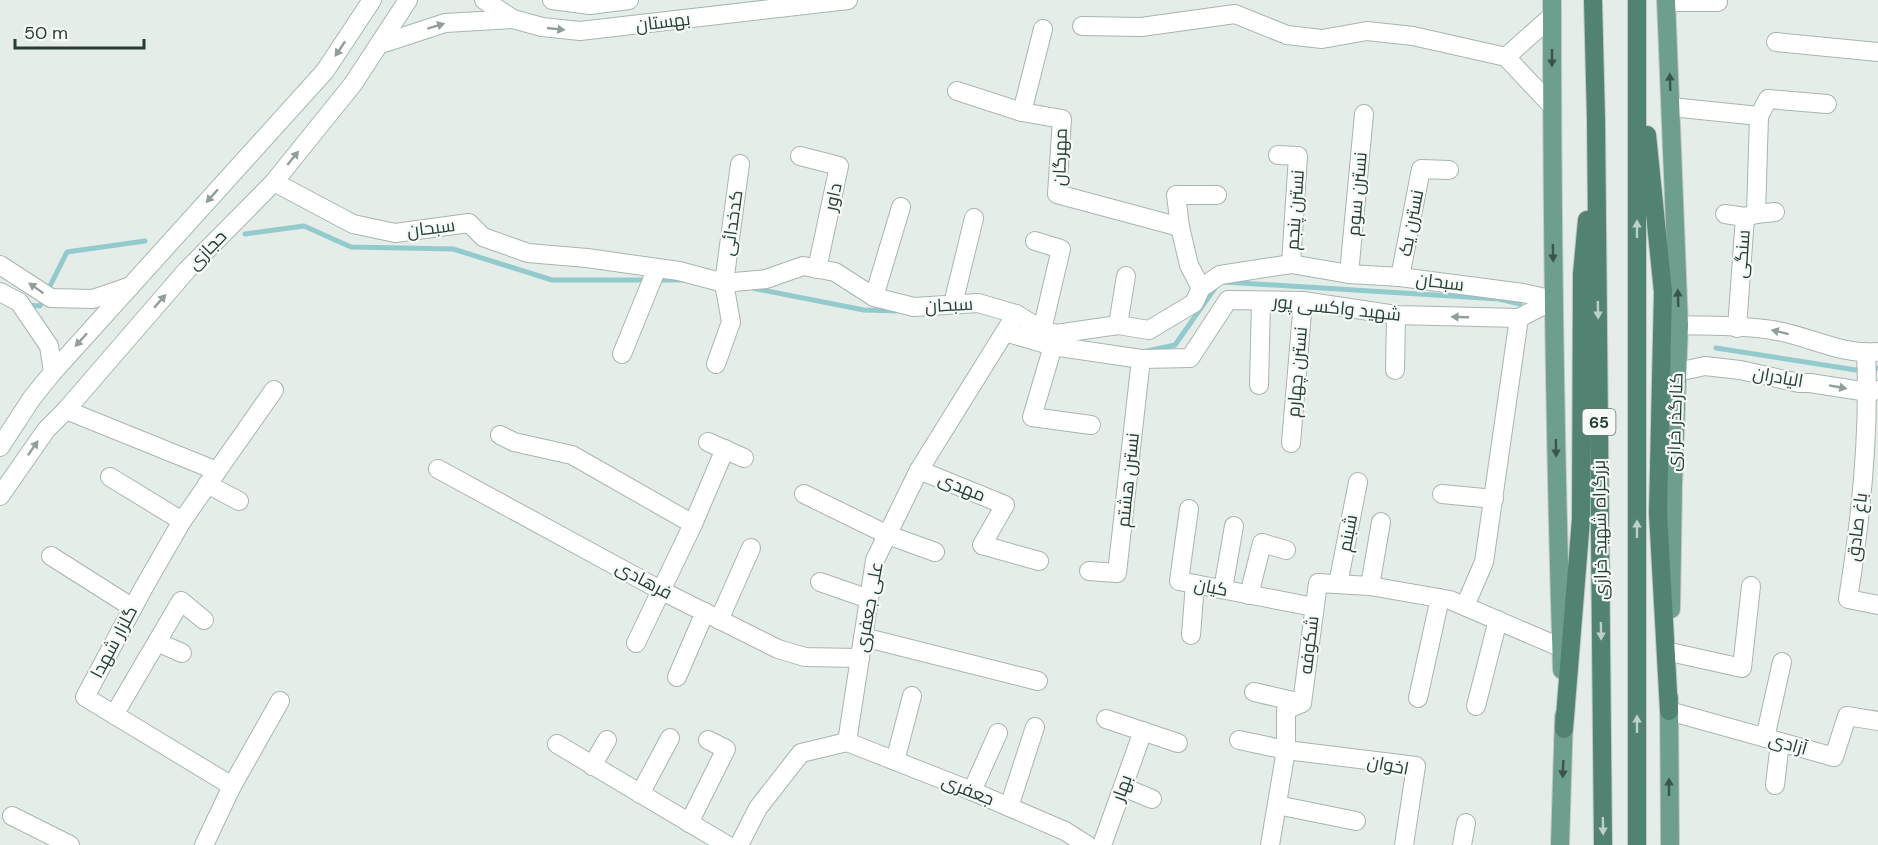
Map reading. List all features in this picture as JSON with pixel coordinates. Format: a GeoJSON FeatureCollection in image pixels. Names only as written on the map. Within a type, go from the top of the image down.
{"type":"FeatureCollection","features":[{"type":"Feature","properties":{"kind":"highway","name":"بزرگراه شهید خرازی"},"geometry":{"type":"LineString","coordinates":[[1593,0],[1603,845]]}},
{"type":"Feature","properties":{"kind":"highway","name":"بزرگراه شهید خرازی"},"geometry":{"type":"LineString","coordinates":[[1637,0],[1637,845]]}},
{"type":"Feature","properties":{"kind":"highway"},"geometry":{"type":"LineString","coordinates":[[1637,31],[1663,292],[1658,513],[1669,711]]}},
{"type":"Feature","properties":{"kind":"highway"},"geometry":{"type":"LineString","coordinates":[[1564,729],[1581,519],[1582,274],[1596,120]]}},
{"type":"Feature","properties":{"kind":"main road","name":"کنارگذر خرازی"},"geometry":{"type":"LineString","coordinates":[[1666,1],[1679,324],[1672,485],[1670,845]]}},
{"type":"Feature","properties":{"kind":"main road"},"geometry":{"type":"LineString","coordinates":[[1552,8],[1557,485],[1564,729],[1560,845]]}},
{"type":"Feature","properties":{"kind":"street","name":"حجازی"},"geometry":{"type":"LineString","coordinates":[[0,447],[32,398],[53,372],[325,71],[372,0]]}},
{"type":"Feature","properties":{"kind":"street","name":"حجازی"},"geometry":{"type":"LineString","coordinates":[[0,496],[46,430],[187,270],[274,182],[353,84],[408,0]]}},
{"type":"Feature","properties":{"kind":"street","name":"بهستان"},"geometry":{"type":"LineString","coordinates":[[484,0],[513,19],[542,27],[579,32],[848,0]]}},
{"type":"Feature","properties":{"kind":"street","name":"بهستان"},"geometry":{"type":"LineString","coordinates":[[552,0],[590,5],[629,0]]}},
{"type":"Feature","properties":{"kind":"street"},"geometry":{"type":"LineString","coordinates":[[1666,1],[1718,2]]}},
{"type":"Feature","properties":{"kind":"street"},"geometry":{"type":"LineString","coordinates":[[1506,57],[1552,8]]}},
{"type":"Feature","properties":{"kind":"street"},"geometry":{"type":"LineString","coordinates":[[1082,26],[1141,27],[1235,14],[1287,35],[1322,39],[1366,31],[1413,36],[1506,57],[1552,106]]}},
{"type":"Feature","properties":{"kind":"street"},"geometry":{"type":"LineString","coordinates":[[381,44],[445,23],[513,19]]}},
{"type":"Feature","properties":{"kind":"street"},"geometry":{"type":"LineString","coordinates":[[957,91],[1022,112],[1043,29]]}},
{"type":"Feature","properties":{"kind":"street"},"geometry":{"type":"LineString","coordinates":[[1776,42],[1878,52]]}},
{"type":"Feature","properties":{"kind":"street"},"geometry":{"type":"LineString","coordinates":[[1671,107],[1759,116],[1768,99],[1827,104]]}},
{"type":"Feature","properties":{"kind":"street","name":"مهرگان"},"geometry":{"type":"LineString","coordinates":[[1022,112],[1062,119],[1057,194],[1180,227]]}},
{"type":"Feature","properties":{"kind":"street","name":"نسترن سوم"},"geometry":{"type":"LineString","coordinates":[[1350,274],[1364,114]]}},
{"type":"Feature","properties":{"kind":"street","name":"سنگی"},"geometry":{"type":"LineString","coordinates":[[1737,328],[1759,214],[1759,116]]}},
{"type":"Feature","properties":{"kind":"street","name":"نسترن پنجم"},"geometry":{"type":"LineString","coordinates":[[1278,155],[1298,156],[1291,264]]}},
{"type":"Feature","properties":{"kind":"street","name":"داور"},"geometry":{"type":"LineString","coordinates":[[800,156],[839,166],[817,269]]}},
{"type":"Feature","properties":{"kind":"street","name":"کدخدائی"},"geometry":{"type":"LineString","coordinates":[[716,364],[731,322],[724,283],[740,164]]}},
{"type":"Feature","properties":{"kind":"street","name":"نسترن یک"},"geometry":{"type":"LineString","coordinates":[[1400,277],[1421,169],[1449,170]]}},
{"type":"Feature","properties":{"kind":"street","name":"سبحان"},"geometry":{"type":"LineString","coordinates":[[274,182],[353,224],[395,233],[469,223],[483,237],[528,253],[587,258],[679,271],[724,283],[766,279],[803,266],[836,272],[874,297],[914,307],[978,303],[1016,314],[1042,330],[1056,334],[1118,325],[1149,330],[1194,303],[1201,288],[1220,275],[1291,264],[1350,274],[1400,277],[1523,293],[1554,300]]}},
{"type":"Feature","properties":{"kind":"street"},"geometry":{"type":"LineString","coordinates":[[1201,288],[1189,265],[1180,227],[1176,195],[1217,195]]}},
{"type":"Feature","properties":{"kind":"street"},"geometry":{"type":"LineString","coordinates":[[874,297],[901,207]]}},
{"type":"Feature","properties":{"kind":"street"},"geometry":{"type":"LineString","coordinates":[[1725,213],[1759,214]]}},
{"type":"Feature","properties":{"kind":"street"},"geometry":{"type":"LineString","coordinates":[[953,304],[974,218]]}},
{"type":"Feature","properties":{"kind":"street"},"geometry":{"type":"LineString","coordinates":[[1035,241],[1061,249],[1042,330]]}},
{"type":"Feature","properties":{"kind":"street"},"geometry":{"type":"LineString","coordinates":[[0,265],[51,298],[93,299],[131,286]]}},
{"type":"Feature","properties":{"kind":"street"},"geometry":{"type":"LineString","coordinates":[[622,354],[657,268]]}},
{"type":"Feature","properties":{"kind":"street"},"geometry":{"type":"LineString","coordinates":[[1118,325],[1126,276]]}},
{"type":"Feature","properties":{"kind":"street"},"geometry":{"type":"LineString","coordinates":[[0,292],[20,302],[44,337],[49,346],[53,372]]}},
{"type":"Feature","properties":{"kind":"street","name":"شهید واکسی پور"},"geometry":{"type":"LineString","coordinates":[[1005,332],[1053,346],[1141,359],[1190,358],[1228,300],[1303,301],[1396,315],[1519,318],[1554,300]]}},
{"type":"Feature","properties":{"kind":"street"},"geometry":{"type":"LineString","coordinates":[[1259,385],[1261,301]]}},
{"type":"Feature","properties":{"kind":"street","name":"نسترن چهارم"},"geometry":{"type":"LineString","coordinates":[[1291,443],[1303,301]]}},
{"type":"Feature","properties":{"kind":"street","name":"علی جعفری"},"geometry":{"type":"LineString","coordinates":[[847,742],[875,560],[919,470],[1016,314]]}},
{"type":"Feature","properties":{"kind":"street"},"geometry":{"type":"LineString","coordinates":[[1395,370],[1396,315]]}},
{"type":"Feature","properties":{"kind":"street"},"geometry":{"type":"LineString","coordinates":[[1465,606],[1484,562],[1519,318]]}},
{"type":"Feature","properties":{"kind":"street"},"geometry":{"type":"LineString","coordinates":[[1679,324],[1773,330],[1833,347],[1871,371]]}},
{"type":"Feature","properties":{"kind":"street"},"geometry":{"type":"LineString","coordinates":[[1053,346],[1032,417],[1091,425]]}},
{"type":"Feature","properties":{"kind":"street","name":"نسترن هشتم"},"geometry":{"type":"LineString","coordinates":[[1089,571],[1117,573],[1141,359]]}},
{"type":"Feature","properties":{"kind":"street","name":"الیادران"},"geometry":{"type":"LineString","coordinates":[[1677,372],[1705,366],[1810,383],[1871,371]]}},
{"type":"Feature","properties":{"kind":"street","name":"باغ صادق"},"geometry":{"type":"LineString","coordinates":[[1871,371],[1860,524],[1848,599],[1878,605]]}},
{"type":"Feature","properties":{"kind":"street","name":"گلزار شهدا"},"geometry":{"type":"LineString","coordinates":[[232,786],[85,697],[182,521],[274,390]]}},
{"type":"Feature","properties":{"kind":"street"},"geometry":{"type":"LineString","coordinates":[[66,410],[212,478],[239,501]]}},
{"type":"Feature","properties":{"kind":"street"},"geometry":{"type":"LineString","coordinates":[[500,435],[514,442],[572,454],[693,524]]}},
{"type":"Feature","properties":{"kind":"street"},"geometry":{"type":"LineString","coordinates":[[636,643],[693,524],[717,445],[744,458]]}},
{"type":"Feature","properties":{"kind":"street","name":"فرهادی"},"geometry":{"type":"LineString","coordinates":[[438,469],[662,591],[778,650],[805,657],[860,658]]}},
{"type":"Feature","properties":{"kind":"street","name":"مهدی"},"geometry":{"type":"LineString","coordinates":[[919,470],[1005,505],[982,545],[1039,561]]}},
{"type":"Feature","properties":{"kind":"street"},"geometry":{"type":"LineString","coordinates":[[110,477],[182,521]]}},
{"type":"Feature","properties":{"kind":"street","name":"شبنم"},"geometry":{"type":"LineString","coordinates":[[1338,584],[1358,482]]}},
{"type":"Feature","properties":{"kind":"street"},"geometry":{"type":"LineString","coordinates":[[804,494],[888,535],[935,552]]}},
{"type":"Feature","properties":{"kind":"street"},"geometry":{"type":"LineString","coordinates":[[1442,494],[1494,498]]}},
{"type":"Feature","properties":{"kind":"street","name":"کیان"},"geometry":{"type":"LineString","coordinates":[[1189,509],[1179,581],[1314,607]]}},
{"type":"Feature","properties":{"kind":"street"},"geometry":{"type":"LineString","coordinates":[[1370,586],[1381,522]]}},
{"type":"Feature","properties":{"kind":"street"},"geometry":{"type":"LineString","coordinates":[[1223,589],[1234,526]]}},
{"type":"Feature","properties":{"kind":"street"},"geometry":{"type":"LineString","coordinates":[[1249,595],[1262,543],[1286,550]]}},
{"type":"Feature","properties":{"kind":"street"},"geometry":{"type":"LineString","coordinates":[[677,676],[751,548]]}},
{"type":"Feature","properties":{"kind":"street"},"geometry":{"type":"LineString","coordinates":[[51,556],[133,608]]}},
{"type":"Feature","properties":{"kind":"street"},"geometry":{"type":"LineString","coordinates":[[820,582],[869,599]]}},
{"type":"Feature","properties":{"kind":"street","name":"شکوفه"},"geometry":{"type":"LineString","coordinates":[[1302,703],[1318,583],[1370,586],[1440,598],[1465,606],[1562,648]]}},
{"type":"Feature","properties":{"kind":"street"},"geometry":{"type":"LineString","coordinates":[[1191,635],[1195,584]]}},
{"type":"Feature","properties":{"kind":"street"},"geometry":{"type":"LineString","coordinates":[[1670,651],[1742,669],[1751,586]]}},
{"type":"Feature","properties":{"kind":"street"},"geometry":{"type":"LineString","coordinates":[[1418,698],[1440,598]]}},
{"type":"Feature","properties":{"kind":"street"},"geometry":{"type":"LineString","coordinates":[[114,715],[181,602],[204,620]]}},
{"type":"Feature","properties":{"kind":"street"},"geometry":{"type":"LineString","coordinates":[[1476,706],[1498,620]]}},
{"type":"Feature","properties":{"kind":"street"},"geometry":{"type":"LineString","coordinates":[[863,637],[1038,681]]}},
{"type":"Feature","properties":{"kind":"street"},"geometry":{"type":"LineString","coordinates":[[157,642],[182,653]]}},
{"type":"Feature","properties":{"kind":"street"},"geometry":{"type":"LineString","coordinates":[[1774,785],[1773,740],[1782,662]]}},
{"type":"Feature","properties":{"kind":"street"},"geometry":{"type":"LineString","coordinates":[[1254,692],[1302,703]]}},
{"type":"Feature","properties":{"kind":"street"},"geometry":{"type":"LineString","coordinates":[[895,761],[912,696]]}},
{"type":"Feature","properties":{"kind":"street"},"geometry":{"type":"LineString","coordinates":[[204,845],[232,786],[280,701]]}},
{"type":"Feature","properties":{"kind":"street"},"geometry":{"type":"LineString","coordinates":[[1270,845],[1286,750],[1286,710],[1302,703]]}},
{"type":"Feature","properties":{"kind":"street","name":"آزادی"},"geometry":{"type":"LineString","coordinates":[[1669,711],[1834,757],[1847,716],[1878,722]]}},
{"type":"Feature","properties":{"kind":"street"},"geometry":{"type":"LineString","coordinates":[[1106,718],[1178,743]]}},
{"type":"Feature","properties":{"kind":"street"},"geometry":{"type":"LineString","coordinates":[[1009,807],[1035,728]]}},
{"type":"Feature","properties":{"kind":"street","name":"بهار"},"geometry":{"type":"LineString","coordinates":[[1102,845],[1143,731]]}},
{"type":"Feature","properties":{"kind":"street"},"geometry":{"type":"LineString","coordinates":[[972,791],[998,734]]}},
{"type":"Feature","properties":{"kind":"street"},"geometry":{"type":"LineString","coordinates":[[640,794],[670,738]]}},
{"type":"Feature","properties":{"kind":"street"},"geometry":{"type":"LineString","coordinates":[[592,766],[607,740]]}},
{"type":"Feature","properties":{"kind":"street"},"geometry":{"type":"LineString","coordinates":[[690,823],[726,749],[708,740]]}},
{"type":"Feature","properties":{"kind":"street"},"geometry":{"type":"LineString","coordinates":[[1239,740],[1286,750]]}},
{"type":"Feature","properties":{"kind":"street"},"geometry":{"type":"LineString","coordinates":[[740,845],[758,808],[801,753],[847,742]]}},
{"type":"Feature","properties":{"kind":"street","name":"جعفری"},"geometry":{"type":"LineString","coordinates":[[847,742],[972,791],[1065,831],[1087,845]]}},
{"type":"Feature","properties":{"kind":"street"},"geometry":{"type":"LineString","coordinates":[[557,744],[727,845]]}},
{"type":"Feature","properties":{"kind":"street","name":"اخوان"},"geometry":{"type":"LineString","coordinates":[[1286,750],[1416,766],[1404,845]]}},
{"type":"Feature","properties":{"kind":"street"},"geometry":{"type":"LineString","coordinates":[[1123,787],[1152,799]]}},
{"type":"Feature","properties":{"kind":"street"},"geometry":{"type":"LineString","coordinates":[[1276,805],[1356,821]]}},
{"type":"Feature","properties":{"kind":"street"},"geometry":{"type":"LineString","coordinates":[[12,816],[70,845]]}},
{"type":"Feature","properties":{"kind":"street"},"geometry":{"type":"LineString","coordinates":[[1462,845],[1466,823]]}},
{"type":"Feature","properties":{"kind":"waterway"},"geometry":{"type":"LineString","coordinates":[[245,234],[304,226],[351,247],[453,249],[552,280],[648,280]]}},
{"type":"Feature","properties":{"kind":"waterway"},"geometry":{"type":"LineString","coordinates":[[26,305],[40,306],[67,252],[145,241]]}},
{"type":"Feature","properties":{"kind":"waterway"},"geometry":{"type":"LineString","coordinates":[[657,280],[684,280]]}},
{"type":"Feature","properties":{"kind":"waterway"},"geometry":{"type":"LineString","coordinates":[[1224,282],[1499,299],[1520,304]]}},
{"type":"Feature","properties":{"kind":"waterway"},"geometry":{"type":"LineString","coordinates":[[752,288],[864,310],[897,311]]}},
{"type":"Feature","properties":{"kind":"waterway"},"geometry":{"type":"LineString","coordinates":[[1147,351],[1175,345],[1215,288]]}},
{"type":"Feature","properties":{"kind":"waterway"},"geometry":{"type":"LineString","coordinates":[[1716,348],[1856,370],[1878,368]]}}]}
